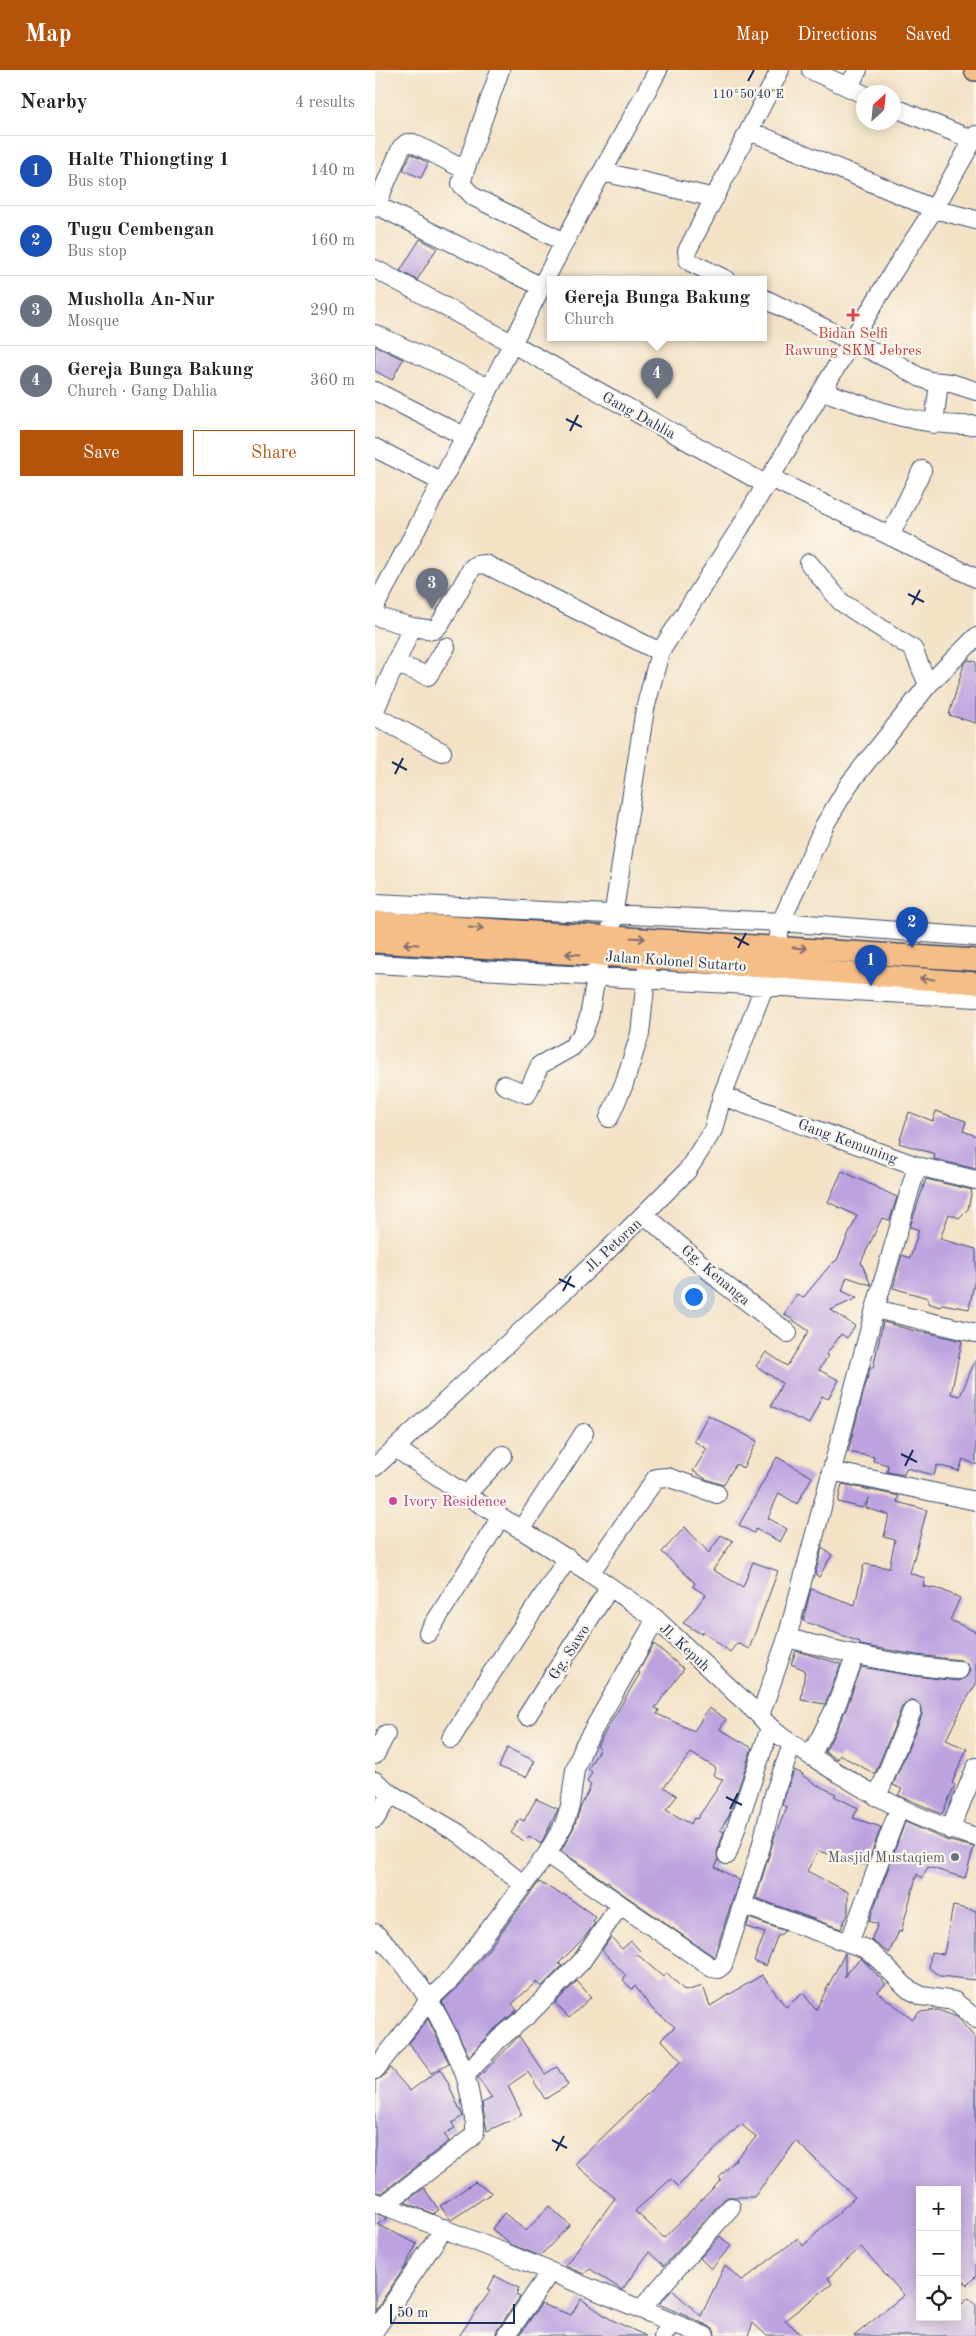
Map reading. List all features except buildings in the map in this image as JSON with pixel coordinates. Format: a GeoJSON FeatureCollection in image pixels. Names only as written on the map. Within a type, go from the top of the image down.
{"type":"FeatureCollection","features":[{"type":"Feature","properties":{"kind":"main road","name":"Jalan Kolonel Sutarto"},"geometry":{"type":"LineString","coordinates":[[375,922],[612,926],[777,947],[976,960]]}},
{"type":"Feature","properties":{"kind":"main road","name":"Jalan Kolonel Sutarto"},"geometry":{"type":"LineString","coordinates":[[375,942],[599,955],[647,968],[765,977],[954,989],[976,983]]}},
{"type":"Feature","properties":{"kind":"street"},"geometry":{"type":"LineString","coordinates":[[501,70],[461,184],[475,197],[564,242]]}},
{"type":"Feature","properties":{"kind":"street"},"geometry":{"type":"LineString","coordinates":[[547,276],[658,70]]}},
{"type":"Feature","properties":{"kind":"street"},"geometry":{"type":"LineString","coordinates":[[718,276],[692,264],[687,256],[687,251],[750,131],[779,70]]}},
{"type":"Feature","properties":{"kind":"street"},"geometry":{"type":"LineString","coordinates":[[811,70],[856,91]]}},
{"type":"Feature","properties":{"kind":"street"},"geometry":{"type":"LineString","coordinates":[[857,85],[858,70]]}},
{"type":"Feature","properties":{"kind":"street"},"geometry":{"type":"LineString","coordinates":[[612,926],[645,709],[660,652],[769,482],[934,209],[974,138],[901,109]]}},
{"type":"Feature","properties":{"kind":"street"},"geometry":{"type":"LineString","coordinates":[[750,131],[934,209],[976,220]]}},
{"type":"Feature","properties":{"kind":"street"},"geometry":{"type":"LineString","coordinates":[[465,170],[417,144],[407,143],[401,148],[376,206],[542,287]]}},
{"type":"Feature","properties":{"kind":"street"},"geometry":{"type":"LineString","coordinates":[[603,172],[715,198]]}},
{"type":"Feature","properties":{"kind":"street","name":"Gang Dahlia"},"geometry":{"type":"LineString","coordinates":[[375,269],[513,342],[622,406],[769,482],[890,536],[976,578]]}},
{"type":"Feature","properties":{"kind":"street"},"geometry":{"type":"LineString","coordinates":[[375,606],[420,525],[440,481],[547,277]]}},
{"type":"Feature","properties":{"kind":"street"},"geometry":{"type":"LineString","coordinates":[[767,300],[853,341],[919,377],[939,382],[951,382],[976,391]]}},
{"type":"Feature","properties":{"kind":"street"},"geometry":{"type":"LineString","coordinates":[[375,334],[489,388]]}},
{"type":"Feature","properties":{"kind":"street"},"geometry":{"type":"LineString","coordinates":[[934,424],[939,382]]}},
{"type":"Feature","properties":{"kind":"street"},"geometry":{"type":"LineString","coordinates":[[375,391],[464,436]]}},
{"type":"Feature","properties":{"kind":"street"},"geometry":{"type":"LineString","coordinates":[[823,391],[884,413],[934,424],[976,425]]}},
{"type":"Feature","properties":{"kind":"street"},"geometry":{"type":"LineString","coordinates":[[375,448],[440,481]]}},
{"type":"Feature","properties":{"kind":"street"},"geometry":{"type":"LineString","coordinates":[[890,536],[922,470]]}},
{"type":"Feature","properties":{"kind":"street"},"geometry":{"type":"LineString","coordinates":[[809,563],[841,602],[913,649],[928,685]]}},
{"type":"Feature","properties":{"kind":"street"},"geometry":{"type":"LineString","coordinates":[[375,616],[429,631],[437,627],[472,568],[476,564],[485,564],[660,652]]}},
{"type":"Feature","properties":{"kind":"street"},"geometry":{"type":"LineString","coordinates":[[375,710],[412,627]]}},
{"type":"Feature","properties":{"kind":"street"},"geometry":{"type":"LineString","coordinates":[[777,947],[781,922],[835,806],[865,762],[928,685],[976,637]]}},
{"type":"Feature","properties":{"kind":"street"},"geometry":{"type":"LineString","coordinates":[[397,664],[428,676],[446,647]]}},
{"type":"Feature","properties":{"kind":"street"},"geometry":{"type":"LineString","coordinates":[[375,716],[442,752]]}},
{"type":"Feature","properties":{"kind":"street"},"geometry":{"type":"LineString","coordinates":[[375,904],[612,926],[781,922],[976,937]]}},
{"type":"Feature","properties":{"kind":"street"},"geometry":{"type":"LineString","coordinates":[[504,1085],[527,1094],[540,1065],[572,1047],[578,1040],[589,1017],[599,955]]}},
{"type":"Feature","properties":{"kind":"street"},"geometry":{"type":"LineString","coordinates":[[375,964],[597,976],[647,968],[640,1034],[624,1084],[609,1118]]}},
{"type":"Feature","properties":{"kind":"street","name":"Jl. Petoran"},"geometry":{"type":"LineString","coordinates":[[375,1467],[645,1215],[687,1171],[713,1130],[722,1096],[765,977]]}},
{"type":"Feature","properties":{"kind":"street"},"geometry":{"type":"LineString","coordinates":[[954,989],[976,998]]}},
{"type":"Feature","properties":{"kind":"street","name":"Gang Kemuning"},"geometry":{"type":"LineString","coordinates":[[722,1096],[917,1166],[976,1180]]}},
{"type":"Feature","properties":{"kind":"street"},"geometry":{"type":"LineString","coordinates":[[727,1855],[765,1722],[875,1309],[917,1166]]}},
{"type":"Feature","properties":{"kind":"street","name":"Gg. Kenanga"},"geometry":{"type":"LineString","coordinates":[[645,1215],[725,1284],[788,1333]]}},
{"type":"Feature","properties":{"kind":"street"},"geometry":{"type":"LineString","coordinates":[[875,1309],[976,1334]]}},
{"type":"Feature","properties":{"kind":"street"},"geometry":{"type":"LineString","coordinates":[[521,1530],[584,1432]]}},
{"type":"Feature","properties":{"kind":"street","name":"Jl. Kepuh"},"geometry":{"type":"LineString","coordinates":[[395,1448],[465,1495],[568,1558],[656,1619],[793,1746],[899,1809],[950,1830],[976,1837]]}},
{"type":"Feature","properties":{"kind":"street"},"geometry":{"type":"LineString","coordinates":[[465,1495],[503,1455]]}},
{"type":"Feature","properties":{"kind":"street"},"geometry":{"type":"LineString","coordinates":[[831,1471],[976,1501]]}},
{"type":"Feature","properties":{"kind":"street"},"geometry":{"type":"LineString","coordinates":[[590,1573],[656,1478],[667,1477],[717,1494]]}},
{"type":"Feature","properties":{"kind":"street"},"geometry":{"type":"LineString","coordinates":[[428,1632],[501,1517]]}},
{"type":"Feature","properties":{"kind":"street"},"geometry":{"type":"LineString","coordinates":[[451,1739],[489,1677],[568,1558]]}},
{"type":"Feature","properties":{"kind":"street","name":"Gg. Sawo"},"geometry":{"type":"LineString","coordinates":[[527,1716],[611,1587]]}},
{"type":"Feature","properties":{"kind":"street"},"geometry":{"type":"LineString","coordinates":[[375,2070],[430,1999],[452,1978],[547,1854],[564,1824],[570,1806],[575,1770],[584,1746],[656,1619]]}},
{"type":"Feature","properties":{"kind":"street"},"geometry":{"type":"LineString","coordinates":[[787,1638],[889,1662],[917,1667],[959,1670]]}},
{"type":"Feature","properties":{"kind":"street"},"geometry":{"type":"LineString","coordinates":[[811,1756],[836,1706],[851,1667]]}},
{"type":"Feature","properties":{"kind":"street"},"geometry":{"type":"LineString","coordinates":[[877,1797],[912,1711]]}},
{"type":"Feature","properties":{"kind":"street"},"geometry":{"type":"LineString","coordinates":[[375,1755],[386,1734]]}},
{"type":"Feature","properties":{"kind":"street"},"geometry":{"type":"LineString","coordinates":[[547,1854],[712,1968],[718,1969],[723,1965],[761,1847],[774,1794],[793,1746]]}},
{"type":"Feature","properties":{"kind":"street"},"geometry":{"type":"LineString","coordinates":[[950,1830],[976,1767]]}},
{"type":"Feature","properties":{"kind":"street"},"geometry":{"type":"LineString","coordinates":[[375,1782],[391,1794],[458,1833],[524,1885]]}},
{"type":"Feature","properties":{"kind":"street"},"geometry":{"type":"LineString","coordinates":[[375,1819],[391,1794]]}},
{"type":"Feature","properties":{"kind":"street"},"geometry":{"type":"LineString","coordinates":[[849,1943],[899,1809]]}},
{"type":"Feature","properties":{"kind":"street"},"geometry":{"type":"LineString","coordinates":[[465,2076],[499,2039],[530,2013],[581,1962],[620,1905]]}},
{"type":"Feature","properties":{"kind":"street"},"geometry":{"type":"LineString","coordinates":[[743,1905],[872,1953],[909,1989],[922,1996],[954,2001],[976,2019]]}},
{"type":"Feature","properties":{"kind":"street"},"geometry":{"type":"LineString","coordinates":[[375,1933],[400,1959],[430,1999],[465,2076],[475,2124],[473,2135],[379,2203]]}},
{"type":"Feature","properties":{"kind":"street"},"geometry":{"type":"LineString","coordinates":[[379,2203],[641,2309],[668,2330],[705,2336]]}},
{"type":"Feature","properties":{"kind":"street"},"geometry":{"type":"LineString","coordinates":[[641,2309],[731,2207]]}},
{"type":"Feature","properties":{"kind":"street"},"geometry":{"type":"LineString","coordinates":[[375,2330],[444,2228]]}},
{"type":"Feature","properties":{"kind":"street"},"geometry":{"type":"LineString","coordinates":[[506,2336],[550,2272]]}},
{"type":"Feature","properties":{"kind":"place","name":"Bidan Selfi Rawung SKM Jebres"},"geometry":{"type":"Point","coordinates":[853,315]}},
{"type":"Feature","properties":{"kind":"place","name":"Gereja Bunga Bakung"},"geometry":{"type":"Point","coordinates":[657,399]}},
{"type":"Feature","properties":{"kind":"place","name":"Musholla An-Nur"},"geometry":{"type":"Point","coordinates":[432,609]}},
{"type":"Feature","properties":{"kind":"place","name":"Tugu Cembengan"},"geometry":{"type":"Point","coordinates":[912,948]}},
{"type":"Feature","properties":{"kind":"place","name":"Halte Thiongting 1"},"geometry":{"type":"Point","coordinates":[871,986]}},
{"type":"Feature","properties":{"kind":"place","name":"Ivory Residence"},"geometry":{"type":"Point","coordinates":[393,1501]}},
{"type":"Feature","properties":{"kind":"place","name":"Masjid Mustaqiem"},"geometry":{"type":"Point","coordinates":[955,1857]}}]}
